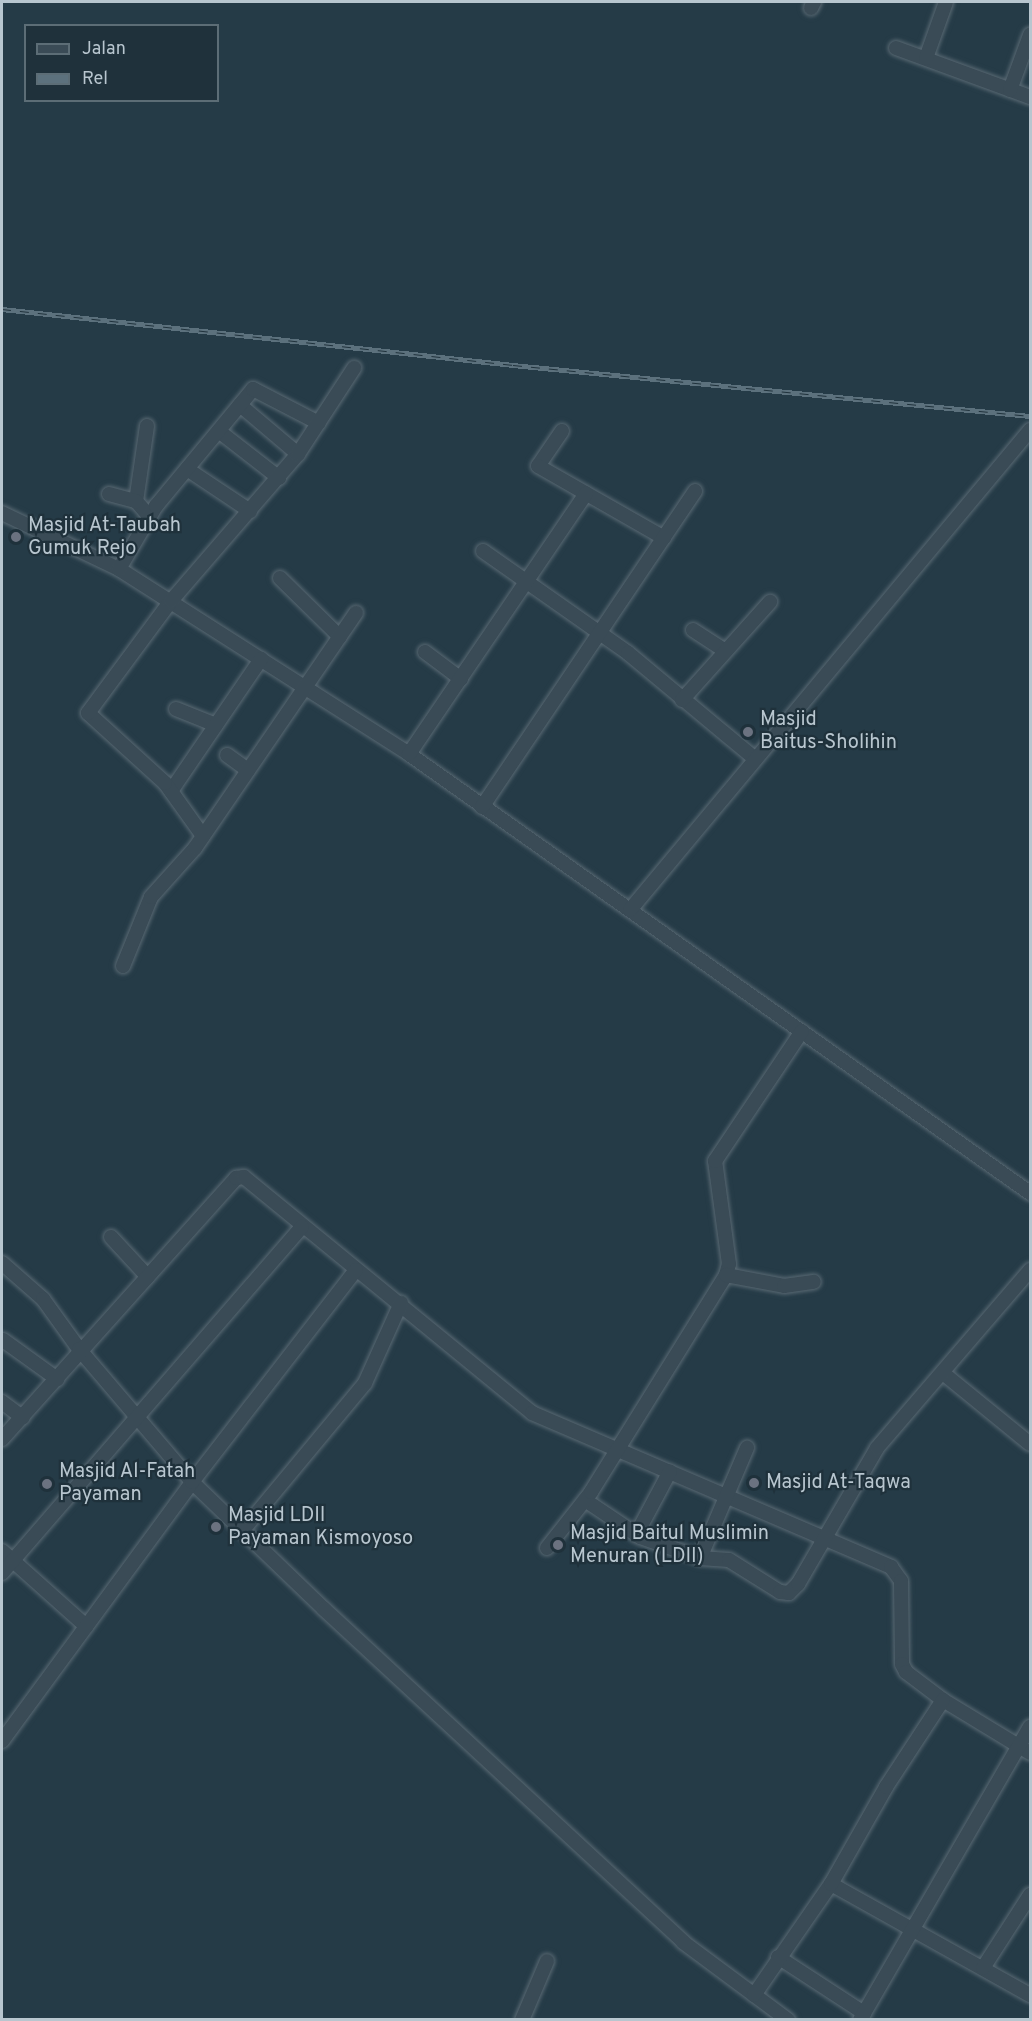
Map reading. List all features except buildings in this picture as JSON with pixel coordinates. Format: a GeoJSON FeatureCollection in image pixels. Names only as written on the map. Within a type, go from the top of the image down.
{"type":"FeatureCollection","features":[{"type":"Feature","properties":{"kind":"street"},"geometry":{"type":"LineString","coordinates":[[926,58],[946,2]]}},
{"type":"Feature","properties":{"kind":"street"},"geometry":{"type":"LineString","coordinates":[[1010,90],[1030,35]]}},
{"type":"Feature","properties":{"kind":"street"},"geometry":{"type":"LineString","coordinates":[[896,48],[1030,98]]}},
{"type":"Feature","properties":{"kind":"street"},"geometry":{"type":"LineString","coordinates":[[203,836],[171,791],[132,750],[88,713],[171,601],[298,454],[354,368]]}},
{"type":"Feature","properties":{"kind":"street"},"geometry":{"type":"LineString","coordinates":[[118,569],[149,516],[255,388],[319,423]]}},
{"type":"Feature","properties":{"kind":"street"},"geometry":{"type":"LineString","coordinates":[[240,405],[298,454]]}},
{"type":"Feature","properties":{"kind":"street"},"geometry":{"type":"LineString","coordinates":[[136,501],[147,426]]}},
{"type":"Feature","properties":{"kind":"street"},"geometry":{"type":"LineString","coordinates":[[630,910],[754,758],[1030,430]]}},
{"type":"Feature","properties":{"kind":"street"},"geometry":{"type":"LineString","coordinates":[[562,431],[538,466],[664,538]]}},
{"type":"Feature","properties":{"kind":"street"},"geometry":{"type":"LineString","coordinates":[[219,432],[279,478]]}},
{"type":"Feature","properties":{"kind":"street"},"geometry":{"type":"LineString","coordinates":[[187,469],[250,511]]}},
{"type":"Feature","properties":{"kind":"street"},"geometry":{"type":"LineString","coordinates":[[482,807],[600,636],[695,492]]}},
{"type":"Feature","properties":{"kind":"street"},"geometry":{"type":"LineString","coordinates":[[109,494],[136,501],[149,516]]}},
{"type":"Feature","properties":{"kind":"street"},"geometry":{"type":"LineString","coordinates":[[409,754],[586,494]]}},
{"type":"Feature","properties":{"kind":"street"},"geometry":{"type":"LineString","coordinates":[[2,513],[118,569],[409,754],[1030,1193]]}},
{"type":"Feature","properties":{"kind":"street"},"geometry":{"type":"LineString","coordinates":[[483,551],[526,584],[628,653],[754,758]]}},
{"type":"Feature","properties":{"kind":"street"},"geometry":{"type":"LineString","coordinates":[[280,578],[340,637]]}},
{"type":"Feature","properties":{"kind":"street"},"geometry":{"type":"LineString","coordinates":[[682,699],[724,650],[770,602]]}},
{"type":"Feature","properties":{"kind":"street"},"geometry":{"type":"LineString","coordinates":[[123,966],[151,897],[203,836],[356,613]]}},
{"type":"Feature","properties":{"kind":"street"},"geometry":{"type":"LineString","coordinates":[[693,630],[724,650]]}},
{"type":"Feature","properties":{"kind":"street"},"geometry":{"type":"LineString","coordinates":[[425,652],[461,679]]}},
{"type":"Feature","properties":{"kind":"street"},"geometry":{"type":"LineString","coordinates":[[171,791],[261,658]]}},
{"type":"Feature","properties":{"kind":"street"},"geometry":{"type":"LineString","coordinates":[[176,709],[216,725]]}},
{"type":"Feature","properties":{"kind":"street"},"geometry":{"type":"LineString","coordinates":[[227,755],[249,770]]}},
{"type":"Feature","properties":{"kind":"street"},"geometry":{"type":"LineString","coordinates":[[547,1548],[585,1500],[615,1447],[643,1413],[726,1275],[729,1264],[715,1161],[802,1031]]}},
{"type":"Feature","properties":{"kind":"street"},"geometry":{"type":"LineString","coordinates":[[2,1439],[57,1379],[79,1349],[240,1176],[401,1304],[532,1413],[725,1494],[895,1571],[902,1586],[903,1668],[943,1700],[1025,1749]]}},
{"type":"Feature","properties":{"kind":"street"},"geometry":{"type":"LineString","coordinates":[[2,1573],[7,1555],[138,1420],[302,1227]]}},
{"type":"Feature","properties":{"kind":"street"},"geometry":{"type":"LineString","coordinates":[[111,1237],[148,1277]]}},
{"type":"Feature","properties":{"kind":"street"},"geometry":{"type":"LineString","coordinates":[[2,1263],[43,1299],[79,1349],[192,1482],[531,1805],[683,1942],[788,2019]]}},
{"type":"Feature","properties":{"kind":"street"},"geometry":{"type":"LineString","coordinates":[[2,1741],[192,1482],[356,1270]]}},
{"type":"Feature","properties":{"kind":"street"},"geometry":{"type":"LineString","coordinates":[[585,1500],[636,1535],[700,1558],[729,1560],[780,1592],[789,1593],[798,1584],[823,1537],[877,1448],[944,1373],[1030,1270]]}},
{"type":"Feature","properties":{"kind":"street"},"geometry":{"type":"LineString","coordinates":[[726,1275],[784,1286],[814,1282]]}},
{"type":"Feature","properties":{"kind":"street"},"geometry":{"type":"LineString","coordinates":[[243,1530],[365,1383],[401,1304]]}},
{"type":"Feature","properties":{"kind":"street"},"geometry":{"type":"LineString","coordinates":[[3,1340],[57,1379]]}},
{"type":"Feature","properties":{"kind":"street"},"geometry":{"type":"LineString","coordinates":[[944,1373],[1030,1444]]}},
{"type":"Feature","properties":{"kind":"street"},"geometry":{"type":"LineString","coordinates":[[2,1402],[23,1418]]}},
{"type":"Feature","properties":{"kind":"street"},"geometry":{"type":"LineString","coordinates":[[700,1558],[725,1494],[747,1448]]}},
{"type":"Feature","properties":{"kind":"street"},"geometry":{"type":"LineString","coordinates":[[636,1535],[670,1471]]}},
{"type":"Feature","properties":{"kind":"street"},"geometry":{"type":"LineString","coordinates":[[7,1555],[86,1626]]}},
{"type":"Feature","properties":{"kind":"street"},"geometry":{"type":"LineString","coordinates":[[754,1995],[778,1957],[831,1884],[886,1787],[943,1700]]}},
{"type":"Feature","properties":{"kind":"street"},"geometry":{"type":"LineString","coordinates":[[778,1957],[862,2016],[1025,1749],[1030,1727]]}},
{"type":"Feature","properties":{"kind":"street"},"geometry":{"type":"LineString","coordinates":[[831,1884],[1030,1995]]}},
{"type":"Feature","properties":{"kind":"street"},"geometry":{"type":"LineString","coordinates":[[983,1968],[1030,1896]]}},
{"type":"Feature","properties":{"kind":"street"},"geometry":{"type":"LineString","coordinates":[[522,2019],[548,1961]]}},
{"type":"Feature","properties":{"kind":"railway"},"geometry":{"type":"LineString","coordinates":[[2,309],[513,365],[1030,416]]}},
{"type":"Feature","properties":{"kind":"place","name":"Masjid At-Taubah Gumuk Rejo"},"geometry":{"type":"Point","coordinates":[16,537]}},
{"type":"Feature","properties":{"kind":"place","name":"Masjid Baitus-Sholihin"},"geometry":{"type":"Point","coordinates":[748,732]}},
{"type":"Feature","properties":{"kind":"place","name":"Masjid At-Taqwa"},"geometry":{"type":"Point","coordinates":[754,1483]}},
{"type":"Feature","properties":{"kind":"place","name":"Masjid Al-Fatah Payaman"},"geometry":{"type":"Point","coordinates":[47,1484]}},
{"type":"Feature","properties":{"kind":"place","name":"Masjid LDII Payaman Kismoyoso"},"geometry":{"type":"Point","coordinates":[216,1527]}},
{"type":"Feature","properties":{"kind":"place","name":"Masjid Baitul Muslimin Menuran (LDII)"},"geometry":{"type":"Point","coordinates":[558,1545]}}]}
